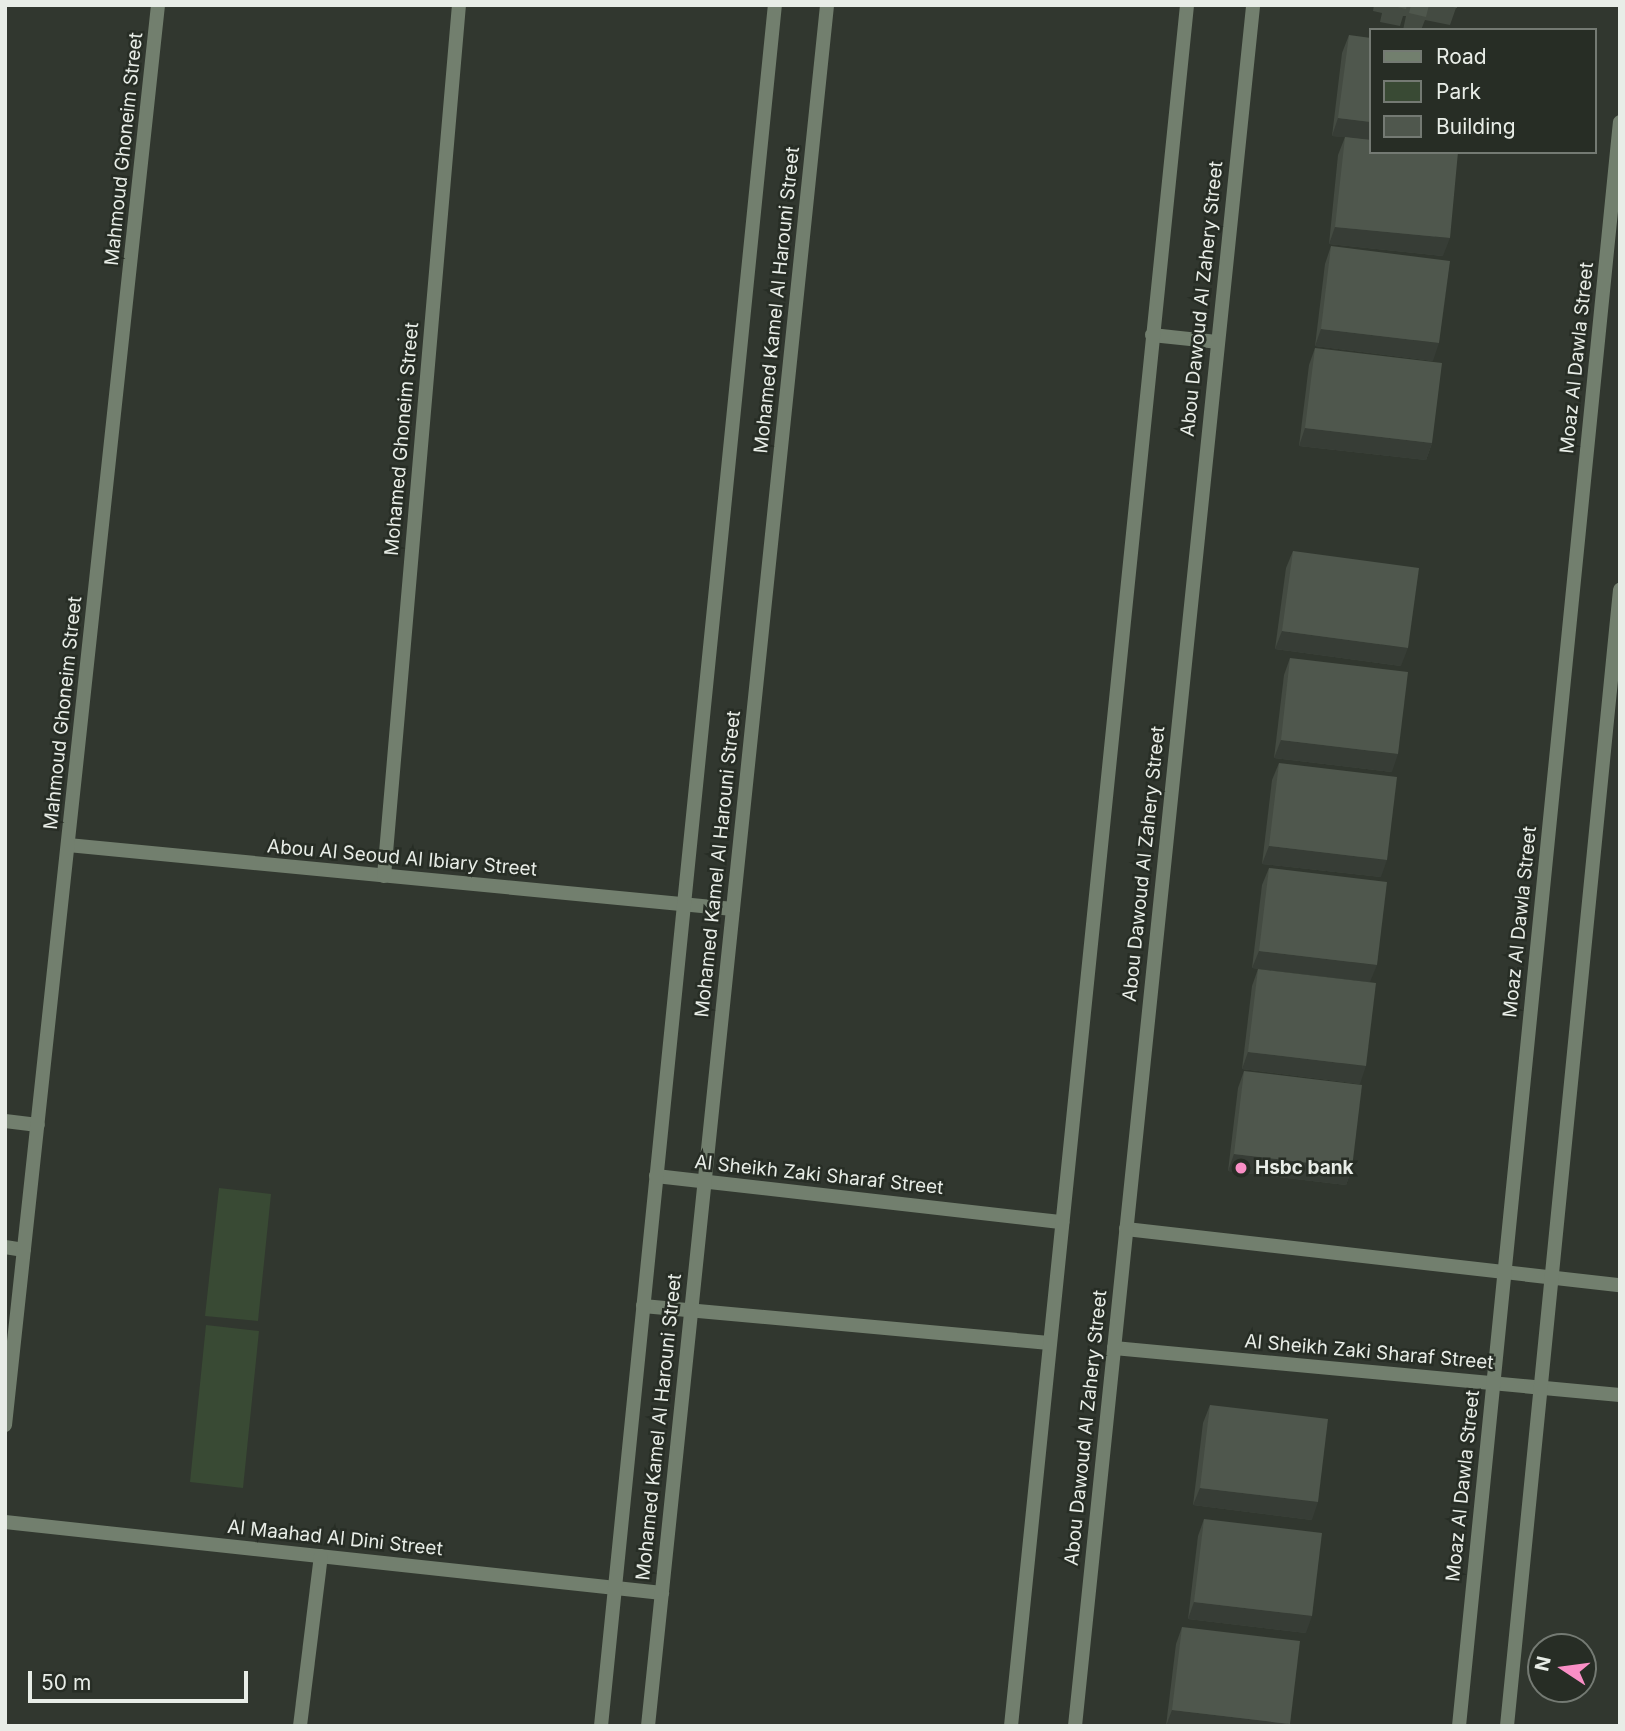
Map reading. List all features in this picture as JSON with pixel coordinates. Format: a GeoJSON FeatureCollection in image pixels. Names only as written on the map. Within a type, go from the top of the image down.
{"type":"FeatureCollection","features":[{"type":"Feature","properties":{"kind":"street","name":"Mahmoud Ghoneim Street"},"geometry":{"type":"LineString","coordinates":[[5,1425],[158,5]]}},
{"type":"Feature","properties":{"kind":"street","name":"Mohamed Ghoneim Street"},"geometry":{"type":"LineString","coordinates":[[384,876],[458,5]]}},
{"type":"Feature","properties":{"kind":"street","name":"Mohamed Kamel Al Harouni Street"},"geometry":{"type":"LineString","coordinates":[[601,1726],[775,5]]}},
{"type":"Feature","properties":{"kind":"street","name":"Mohamed Kamel Al Harouni Street"},"geometry":{"type":"LineString","coordinates":[[648,1726],[827,5]]}},
{"type":"Feature","properties":{"kind":"street"},"geometry":{"type":"LineString","coordinates":[[1011,1726],[1187,5]]}},
{"type":"Feature","properties":{"kind":"street","name":"Abou Dawoud Al Zahery Street"},"geometry":{"type":"LineString","coordinates":[[1075,1726],[1253,5]]}},
{"type":"Feature","properties":{"kind":"street","name":"Moaz Al Dawla Street"},"geometry":{"type":"LineString","coordinates":[[1459,1726],[1620,122]]}},
{"type":"Feature","properties":{"kind":"street"},"geometry":{"type":"LineString","coordinates":[[1152,335],[1217,342]]}},
{"type":"Feature","properties":{"kind":"street"},"geometry":{"type":"LineString","coordinates":[[1507,1726],[1620,590]]}},
{"type":"Feature","properties":{"kind":"street","name":"Abou Al Seoud Al Ibiary Street"},"geometry":{"type":"LineString","coordinates":[[68,845],[733,909]]}},
{"type":"Feature","properties":{"kind":"street"},"geometry":{"type":"LineString","coordinates":[[5,1121],[38,1125]]}},
{"type":"Feature","properties":{"kind":"street","name":"Al Sheikh Zaki Sharaf Street"},"geometry":{"type":"LineString","coordinates":[[656,1176],[1062,1222]]}},
{"type":"Feature","properties":{"kind":"street"},"geometry":{"type":"LineString","coordinates":[[1126,1229],[1620,1285]]}},
{"type":"Feature","properties":{"kind":"street"},"geometry":{"type":"LineString","coordinates":[[5,1247],[24,1250]]}},
{"type":"Feature","properties":{"kind":"street"},"geometry":{"type":"LineString","coordinates":[[643,1306],[1049,1343]]}},
{"type":"Feature","properties":{"kind":"street","name":"Al Sheikh Zaki Sharaf Street"},"geometry":{"type":"LineString","coordinates":[[1114,1348],[1620,1395]]}},
{"type":"Feature","properties":{"kind":"street","name":"Al Maahad Al Dini Street"},"geometry":{"type":"LineString","coordinates":[[5,1522],[662,1592]]}},
{"type":"Feature","properties":{"kind":"street"},"geometry":{"type":"LineString","coordinates":[[300,1726],[321,1556]]}},
{"type":"Feature","properties":{"kind":"green space"},"geometry":{"type":"Polygon","coordinates":[[[219,1188],[271,1194],[258,1321],[205,1316],[219,1188]]]}},
{"type":"Feature","properties":{"kind":"green space"},"geometry":{"type":"Polygon","coordinates":[[[206,1325],[259,1331],[243,1488],[190,1482],[206,1325]]]}},
{"type":"Feature","properties":{"kind":"building"},"geometry":{"type":"Polygon","coordinates":[[[1389,5],[1407,5],[1406,9],[1389,5]]]}},
{"type":"Feature","properties":{"kind":"building"},"geometry":{"type":"Polygon","coordinates":[[[1411,5],[1429,5],[1426,17],[1409,13],[1411,5]]]}},
{"type":"Feature","properties":{"kind":"building"},"geometry":{"type":"Polygon","coordinates":[[[1349,35],[1370,38],[1370,122],[1338,118],[1349,35]]]}},
{"type":"Feature","properties":{"kind":"building"},"geometry":{"type":"Polygon","coordinates":[[[1345,137],[1370,140],[1370,154],[1458,154],[1450,238],[1335,227],[1345,137]]]}},
{"type":"Feature","properties":{"kind":"building"},"geometry":{"type":"Polygon","coordinates":[[[1331,246],[1450,261],[1439,343],[1321,329],[1331,246]]]}},
{"type":"Feature","properties":{"kind":"building"},"geometry":{"type":"Polygon","coordinates":[[[1315,348],[1442,363],[1432,443],[1305,428],[1315,348]]]}},
{"type":"Feature","properties":{"kind":"building"},"geometry":{"type":"Polygon","coordinates":[[[1293,551],[1419,568],[1408,648],[1282,631],[1293,551]]]}},
{"type":"Feature","properties":{"kind":"building"},"geometry":{"type":"Polygon","coordinates":[[[1290,658],[1408,672],[1398,754],[1281,740],[1290,658]]]}},
{"type":"Feature","properties":{"kind":"building"},"geometry":{"type":"Polygon","coordinates":[[[1279,763],[1397,777],[1387,860],[1269,846],[1279,763]]]}},
{"type":"Feature","properties":{"kind":"building"},"geometry":{"type":"Polygon","coordinates":[[[1269,868],[1387,882],[1377,965],[1259,951],[1269,868]]]}},
{"type":"Feature","properties":{"kind":"building"},"geometry":{"type":"Polygon","coordinates":[[[1258,969],[1376,983],[1366,1066],[1248,1052],[1258,969]]]}},
{"type":"Feature","properties":{"kind":"building"},"geometry":{"type":"Polygon","coordinates":[[[1244,1071],[1362,1085],[1352,1168],[1234,1154],[1244,1071]]]}},
{"type":"Feature","properties":{"kind":"building"},"geometry":{"type":"Polygon","coordinates":[[[1210,1405],[1328,1419],[1318,1502],[1200,1488],[1210,1405]]]}},
{"type":"Feature","properties":{"kind":"building"},"geometry":{"type":"Polygon","coordinates":[[[1204,1519],[1322,1533],[1312,1616],[1194,1602],[1204,1519]]]}},
{"type":"Feature","properties":{"kind":"building"},"geometry":{"type":"Polygon","coordinates":[[[1182,1627],[1300,1641],[1290,1724],[1172,1710],[1182,1627]]]}},
{"type":"Feature","properties":{"kind":"place","name":"Hsbc bank"},"geometry":{"type":"Point","coordinates":[1241,1168]}}]}
